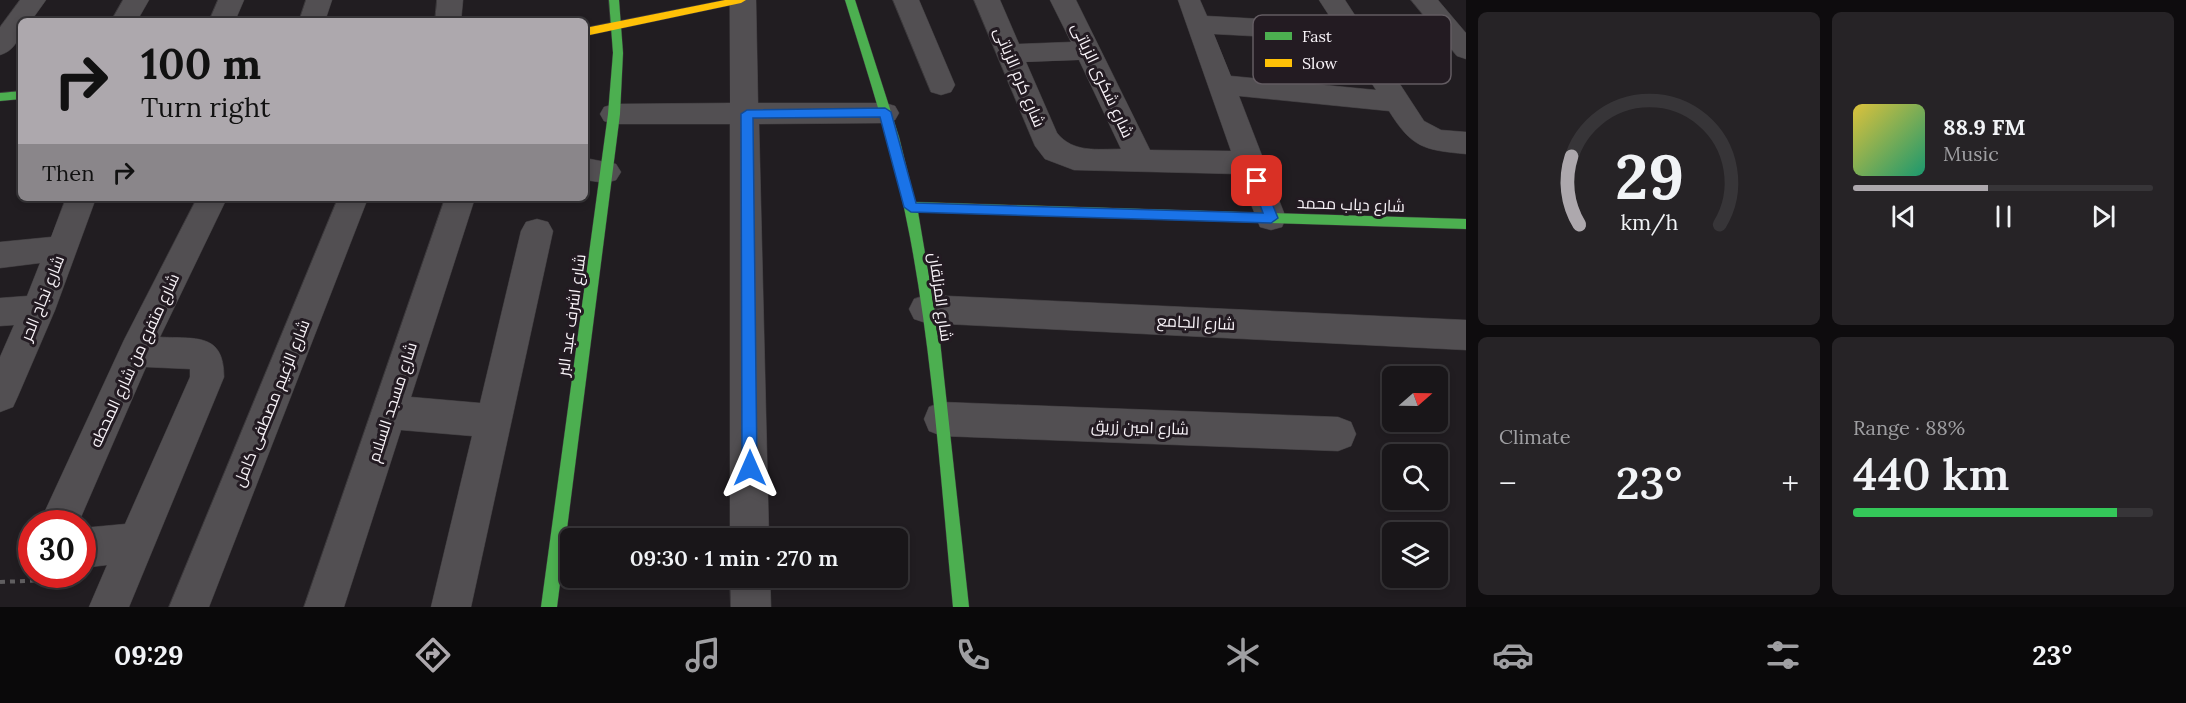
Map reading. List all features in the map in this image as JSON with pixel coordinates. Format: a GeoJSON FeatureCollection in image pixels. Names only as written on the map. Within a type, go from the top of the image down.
{"type":"FeatureCollection","features":[{"type":"Feature","properties":{"kind":"street"},"geometry":{"type":"LineString","coordinates":[[126,18],[136,0]]}},
{"type":"Feature","properties":{"kind":"street"},"geometry":{"type":"LineString","coordinates":[[223,18],[231,0]]}},
{"type":"Feature","properties":{"kind":"street"},"geometry":{"type":"LineString","coordinates":[[313,18],[319,0]]}},
{"type":"Feature","properties":{"kind":"street"},"geometry":{"type":"LineString","coordinates":[[448,18],[450,0]]}},
{"type":"Feature","properties":{"kind":"street","name":"شارع اشرف عبد البر"},"geometry":{"type":"LineString","coordinates":[[549,607],[596,171],[614,114],[618,53],[614,0]]}},
{"type":"Feature","properties":{"kind":"street"},"geometry":{"type":"LineString","coordinates":[[588,31],[742,0],[747,114],[750,528]]}},
{"type":"Feature","properties":{"kind":"street","name":"شارع المزلقان"},"geometry":{"type":"LineString","coordinates":[[850,0],[885,112],[911,207],[942,419],[961,607]]}},
{"type":"Feature","properties":{"kind":"street"},"geometry":{"type":"LineString","coordinates":[[906,0],[940,85]]}},
{"type":"Feature","properties":{"kind":"street","name":"شارع كرم الزياتى"},"geometry":{"type":"LineString","coordinates":[[987,0],[1045,138],[1055,151],[1074,159],[1141,160]]}},
{"type":"Feature","properties":{"kind":"street","name":"شارع شكرى الزياتى"},"geometry":{"type":"LineString","coordinates":[[1063,0],[1141,160]]}},
{"type":"Feature","properties":{"kind":"street"},"geometry":{"type":"LineString","coordinates":[[1332,0],[1342,15]]}},
{"type":"Feature","properties":{"kind":"street"},"geometry":{"type":"LineString","coordinates":[[1424,0],[1437,15]]}},
{"type":"Feature","properties":{"kind":"street"},"geometry":{"type":"LineString","coordinates":[[1450,0],[1466,19]]}},
{"type":"Feature","properties":{"kind":"street"},"geometry":{"type":"LineString","coordinates":[[0,46],[19,7]]}},
{"type":"Feature","properties":{"kind":"street"},"geometry":{"type":"LineString","coordinates":[[1253,20],[1193,13],[1271,218]]}},
{"type":"Feature","properties":{"kind":"street"},"geometry":{"type":"LineString","coordinates":[[1451,32],[1466,50]]}},
{"type":"Feature","properties":{"kind":"street"},"geometry":{"type":"LineString","coordinates":[[1010,53],[1089,51]]}},
{"type":"Feature","properties":{"kind":"street"},"geometry":{"type":"LineString","coordinates":[[1385,84],[1407,120],[1423,135],[1446,143],[1466,143]]}},
{"type":"Feature","properties":{"kind":"street"},"geometry":{"type":"LineString","coordinates":[[1220,85],[1396,102]]}},
{"type":"Feature","properties":{"kind":"street"},"geometry":{"type":"LineString","coordinates":[[0,98],[18,95]]}},
{"type":"Feature","properties":{"kind":"street"},"geometry":{"type":"LineString","coordinates":[[614,114],[885,112]]}},
{"type":"Feature","properties":{"kind":"street"},"geometry":{"type":"LineString","coordinates":[[1141,160],[1250,163]]}},
{"type":"Feature","properties":{"kind":"street","name":"شارع نجاح الحر"},"geometry":{"type":"LineString","coordinates":[[0,396],[38,310],[80,201]]}},
{"type":"Feature","properties":{"kind":"street","name":"شارع متفرع من شارع المحطه"},"geometry":{"type":"LineString","coordinates":[[64,510],[136,351],[211,201]]}},
{"type":"Feature","properties":{"kind":"street","name":"شارع الزعيم مصطفى كامل"},"geometry":{"type":"LineString","coordinates":[[189,607],[352,201]]}},
{"type":"Feature","properties":{"kind":"street","name":"شارع مسجد السلام"},"geometry":{"type":"LineString","coordinates":[[324,607],[459,201]]}},
{"type":"Feature","properties":{"kind":"street","name":"شارع دياب محمد"},"geometry":{"type":"LineString","coordinates":[[911,207],[1466,224]]}},
{"type":"Feature","properties":{"kind":"street"},"geometry":{"type":"LineString","coordinates":[[451,607],[537,231]]}},
{"type":"Feature","properties":{"kind":"street"},"geometry":{"type":"LineString","coordinates":[[0,255],[63,248]]}},
{"type":"Feature","properties":{"kind":"street","name":"شارع الجامع"},"geometry":{"type":"LineString","coordinates":[[926,309],[1466,335]]}},
{"type":"Feature","properties":{"kind":"street"},"geometry":{"type":"LineString","coordinates":[[0,312],[38,310]]}},
{"type":"Feature","properties":{"kind":"street"},"geometry":{"type":"LineString","coordinates":[[109,607],[209,368],[201,354],[136,351]]}},
{"type":"Feature","properties":{"kind":"street"},"geometry":{"type":"LineString","coordinates":[[389,411],[494,421]]}},
{"type":"Feature","properties":{"kind":"street","name":"شارع امين زريق"},"geometry":{"type":"LineString","coordinates":[[942,419],[1338,434]]}},
{"type":"Feature","properties":{"kind":"street"},"geometry":{"type":"LineString","coordinates":[[96,557],[136,543]]}},
{"type":"Feature","properties":{"kind":"street"},"geometry":{"type":"LineString","coordinates":[[750,588],[751,607]]}},
{"type":"Feature","properties":{"kind":"path"},"geometry":{"type":"LineString","coordinates":[[0,582],[18,578]]}},
{"type":"Feature","properties":{"kind":"traffic: fast"},"geometry":{"type":"LineString","coordinates":[[549,607],[614,114],[618,53],[614,0]]}},
{"type":"Feature","properties":{"kind":"traffic: fast"},"geometry":{"type":"LineString","coordinates":[[850,0],[893,137],[905,183],[926,288],[940,394],[961,607]]}},
{"type":"Feature","properties":{"kind":"traffic: fast"},"geometry":{"type":"LineString","coordinates":[[0,97],[18,95]]}},
{"type":"Feature","properties":{"kind":"traffic: fast"},"geometry":{"type":"LineString","coordinates":[[911,207],[1466,224]]}},
{"type":"Feature","properties":{"kind":"traffic: slow"},"geometry":{"type":"LineString","coordinates":[[588,31],[741,0]]}},
{"type":"Feature","properties":{"kind":"route"},"geometry":{"type":"LineString","coordinates":[[750,468],[747,114],[885,112],[911,207],[1271,218],[1257,181]]}}]}
